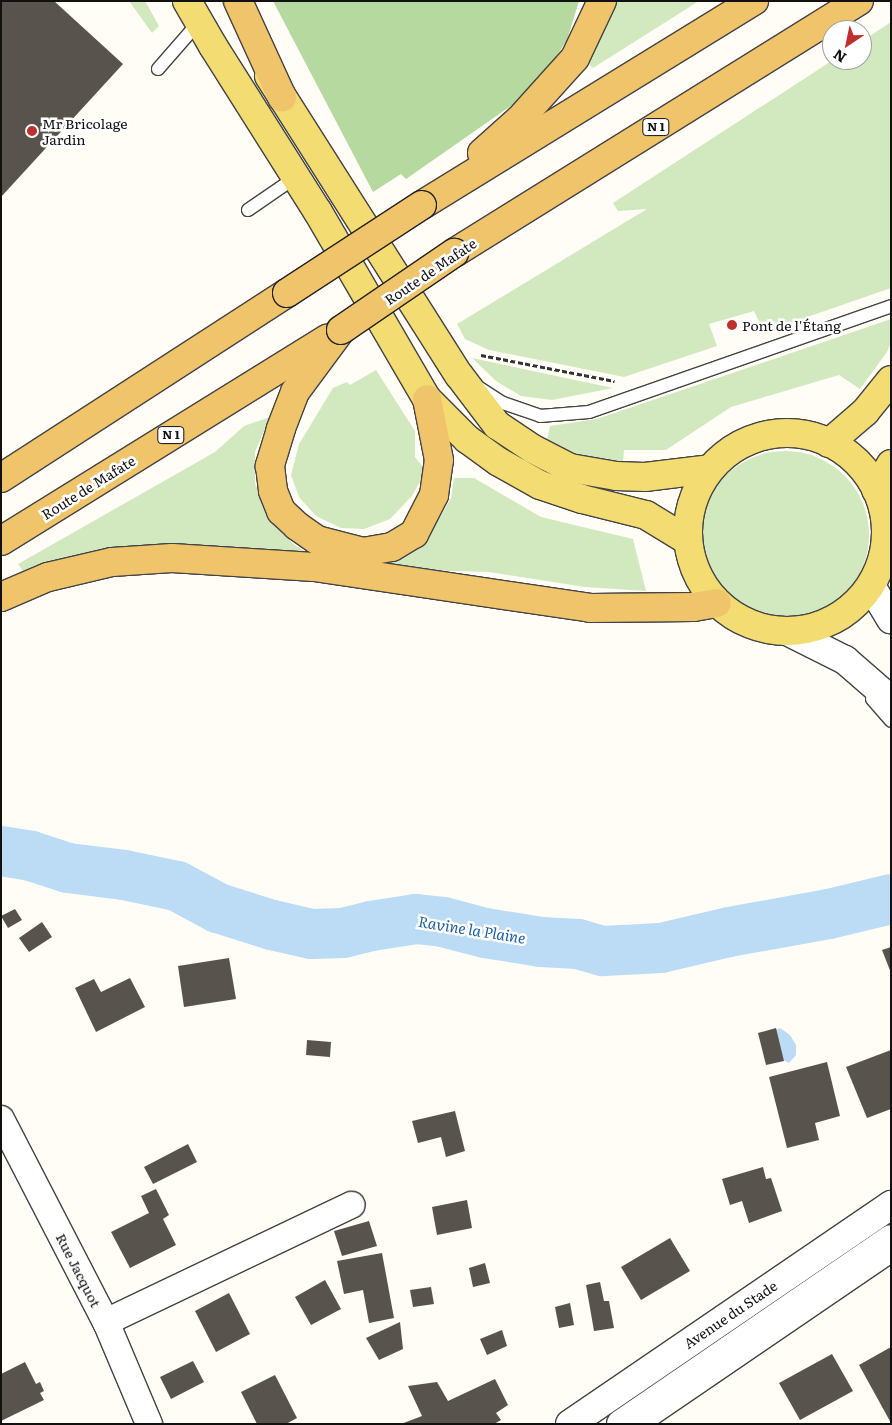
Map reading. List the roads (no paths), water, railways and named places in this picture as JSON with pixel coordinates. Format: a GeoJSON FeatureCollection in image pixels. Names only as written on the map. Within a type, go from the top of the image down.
{"type":"FeatureCollection","features":[{"type":"Feature","properties":{"kind":"highway"},"geometry":{"type":"LineString","coordinates":[[238,1],[282,97]]}},
{"type":"Feature","properties":{"kind":"highway"},"geometry":{"type":"LineString","coordinates":[[422,205],[520,120],[575,58],[602,1]]}},
{"type":"Feature","properties":{"kind":"highway"},"geometry":{"type":"LineString","coordinates":[[1,478],[422,205],[754,1]]}},
{"type":"Feature","properties":{"kind":"highway","name":"Route de Mafate"},"geometry":{"type":"LineString","coordinates":[[1,540],[340,330],[454,254],[859,1]]}},
{"type":"Feature","properties":{"kind":"highway"},"geometry":{"type":"LineString","coordinates":[[340,330],[295,392],[270,466],[273,491],[281,511],[298,526],[317,540],[363,552],[392,547],[414,534],[434,495],[439,460],[428,399]]}},
{"type":"Feature","properties":{"kind":"highway"},"geometry":{"type":"LineString","coordinates":[[1,597],[48,577],[112,562],[172,558],[314,567],[590,608],[694,607],[717,603]]}},
{"type":"Feature","properties":{"kind":"main road"},"geometry":{"type":"LineString","coordinates":[[225,1],[282,97],[459,375],[497,425],[533,449],[570,468],[616,476],[645,477],[710,469]]}},
{"type":"Feature","properties":{"kind":"main road"},"geometry":{"type":"LineString","coordinates":[[193,11],[296,177],[428,399],[467,439],[499,462],[540,485],[582,499],[646,515],[687,540]]}},
{"type":"Feature","properties":{"kind":"main road"},"geometry":{"type":"LineString","coordinates":[[829,443],[865,412],[891,380]]}},
{"type":"Feature","properties":{"kind":"main road"},"geometry":{"type":"LineString","coordinates":[[778,433],[804,435],[829,443],[848,455],[859,465],[876,490],[884,514],[886,539],[881,563],[871,586],[855,605],[836,619],[813,628],[789,632],[763,629],[738,619],[717,603],[702,585],[692,563],[687,540],[691,507],[696,491],[710,469],[728,451],[761,437],[778,433]]}},
{"type":"Feature","properties":{"kind":"main road"},"geometry":{"type":"LineString","coordinates":[[876,490],[891,464]]}},
{"type":"Feature","properties":{"kind":"street"},"geometry":{"type":"LineString","coordinates":[[871,586],[891,619]]}},
{"type":"Feature","properties":{"kind":"street"},"geometry":{"type":"LineString","coordinates":[[789,632],[845,660],[891,700]]}},
{"type":"Feature","properties":{"kind":"street","name":"Rue Jacquot"},"geometry":{"type":"LineString","coordinates":[[1,1119],[106,1322],[150,1424]]}},
{"type":"Feature","properties":{"kind":"street","name":"Avenue du Stade"},"geometry":{"type":"LineString","coordinates":[[570,1424],[891,1204]]}},
{"type":"Feature","properties":{"kind":"street"},"geometry":{"type":"LineString","coordinates":[[106,1322],[350,1205]]}},
{"type":"Feature","properties":{"kind":"street","name":"Avenue du Stade"},"geometry":{"type":"LineString","coordinates":[[621,1424],[891,1238]]}},
{"type":"Feature","properties":{"kind":"lane"},"geometry":{"type":"LineString","coordinates":[[158,69],[193,11]]}},
{"type":"Feature","properties":{"kind":"lane"},"geometry":{"type":"LineString","coordinates":[[248,210],[296,177]]}},
{"type":"Feature","properties":{"kind":"lane"},"geometry":{"type":"LineString","coordinates":[[459,375],[503,403],[540,416],[589,412],[891,306]]}},
{"type":"Feature","properties":{"kind":"lane"},"geometry":{"type":"LineString","coordinates":[[789,632],[840,668],[866,692],[891,721]]}},
{"type":"Feature","properties":{"kind":"lane"},"geometry":{"type":"LineString","coordinates":[[555,1424],[891,1194]]}},
{"type":"Feature","properties":{"kind":"lane"},"geometry":{"type":"LineString","coordinates":[[646,1424],[891,1257]]}},
{"type":"Feature","properties":{"kind":"water"},"geometry":{"type":"Polygon","coordinates":[[[780,1028],[790,1035],[796,1045],[796,1055],[789,1063],[783,1060],[772,1032],[780,1028]]]}},
{"type":"Feature","properties":{"kind":"waterway","name":"Ravine la Plaine"},"geometry":{"type":"LineString","coordinates":[[1,851],[31,856],[68,868],[124,875],[177,886],[218,908],[272,925],[312,934],[343,933],[371,926],[416,919],[443,922],[485,933],[541,942],[578,944],[603,951],[661,948],[729,932],[829,914],[891,899]]}},
{"type":"Feature","properties":{"kind":"place","name":"Mr Bricolage Jardin"},"geometry":{"type":"Point","coordinates":[32,131]}},
{"type":"Feature","properties":{"kind":"place","name":"Pont de l'Étang"},"geometry":{"type":"Point","coordinates":[732,325]}}]}
